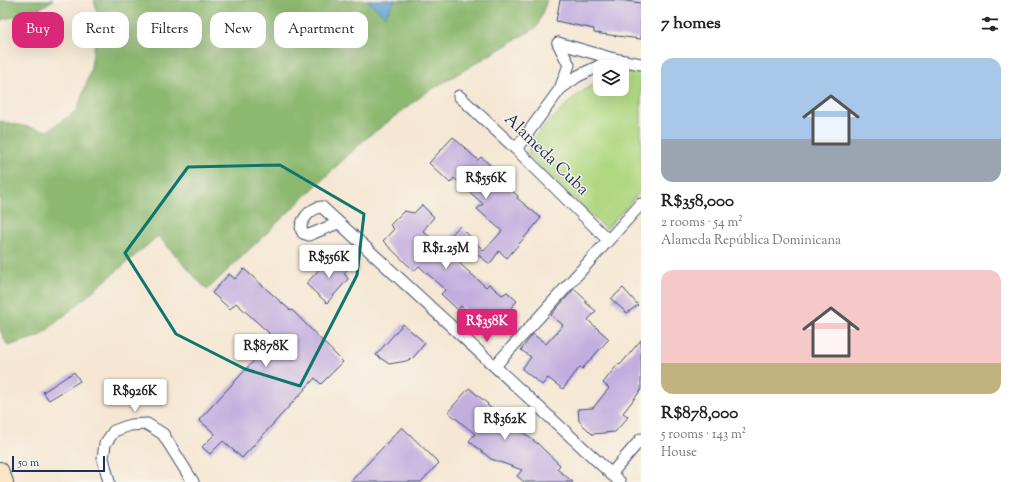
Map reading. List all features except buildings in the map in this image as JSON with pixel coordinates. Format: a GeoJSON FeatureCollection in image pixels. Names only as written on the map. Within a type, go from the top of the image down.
{"type":"FeatureCollection","features":[{"type":"Feature","properties":{"kind":"main road"},"geometry":{"type":"LineString","coordinates":[[0,470],[5,482]]}},
{"type":"Feature","properties":{"kind":"street"},"geometry":{"type":"LineString","coordinates":[[516,149],[560,89],[569,65],[558,43],[614,59],[641,64]]}},
{"type":"Feature","properties":{"kind":"street"},"geometry":{"type":"LineString","coordinates":[[560,89],[578,76],[614,59]]}},
{"type":"Feature","properties":{"kind":"street","name":"Alameda Cuba"},"geometry":{"type":"LineString","coordinates":[[459,96],[516,149],[608,240]]}},
{"type":"Feature","properties":{"kind":"street"},"geometry":{"type":"LineString","coordinates":[[495,366],[641,204]]}},
{"type":"Feature","properties":{"kind":"street"},"geometry":{"type":"LineString","coordinates":[[338,223],[620,482]]}},
{"type":"Feature","properties":{"kind":"street"},"geometry":{"type":"LineString","coordinates":[[109,482],[102,458],[105,444],[114,431],[130,425],[147,424],[163,434],[193,482]]}},
{"type":"Feature","properties":{"kind":"street"},"geometry":{"type":"LineString","coordinates":[[611,474],[641,439]]}},
{"type":"Feature","properties":{"kind":"highlighted area"},"geometry":{"type":"Polygon","coordinates":[[[280,165],[364,214],[357,275],[300,386],[245,369],[176,334],[125,253],[188,167],[280,165]]]}},
{"type":"Feature","properties":{"kind":"green space"},"geometry":{"type":"Polygon","coordinates":[[[0,0],[53,0],[34,12],[12,12],[12,17],[0,20],[0,0]]]}},
{"type":"Feature","properties":{"kind":"green space"},"geometry":{"type":"Polygon","coordinates":[[[94,0],[547,0],[537,27],[427,92],[364,140],[207,290],[158,236],[40,336],[8,346],[0,330],[0,121],[47,131],[77,111],[90,72],[94,48],[129,48],[129,12],[97,12],[94,0]]]}},
{"type":"Feature","properties":{"kind":"green space"},"geometry":{"type":"Polygon","coordinates":[[[641,70],[641,191],[606,229],[529,157],[529,142],[572,99],[593,84],[593,96],[629,96],[629,71],[641,70]]]}},
{"type":"Feature","properties":{"kind":"water"},"geometry":{"type":"Polygon","coordinates":[[[367,0],[395,0],[385,16],[367,0]]]}}]}
